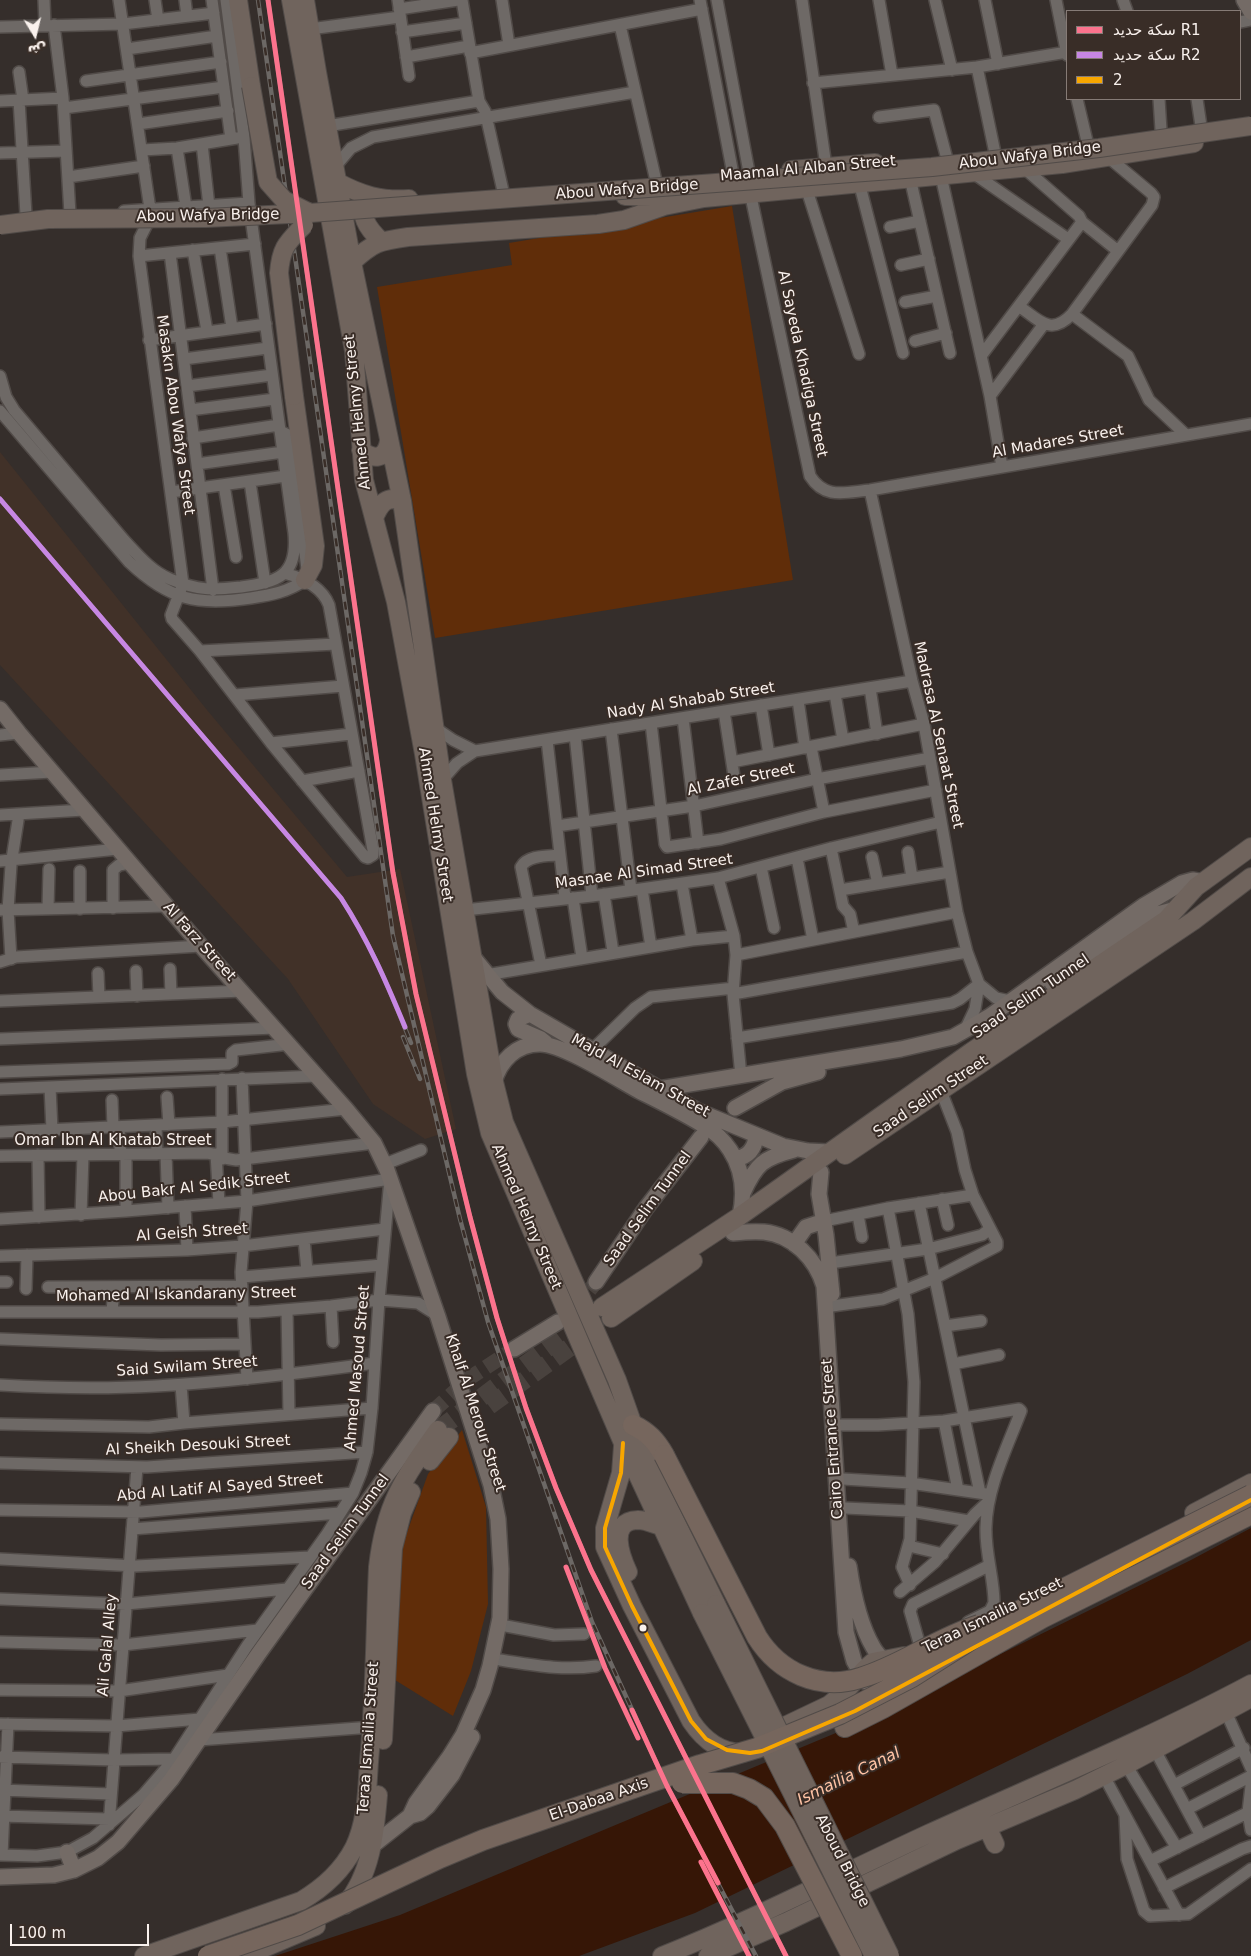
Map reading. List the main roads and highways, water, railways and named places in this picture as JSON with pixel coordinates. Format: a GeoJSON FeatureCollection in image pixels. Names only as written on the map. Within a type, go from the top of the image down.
{"type":"FeatureCollection","features":[{"type":"Feature","properties":{"kind":"highway"},"geometry":{"type":"LineString","coordinates":[[633,1425],[644,1430],[664,1455],[757,1637],[772,1657],[790,1671],[806,1678],[824,1682],[858,1679],[958,1633],[1005,1618]]}},
{"type":"Feature","properties":{"kind":"highway","name":"El-Dabaa Axis"},"geometry":{"type":"LineString","coordinates":[[208,1956],[306,1922],[440,1858],[483,1840],[700,1765],[757,1748],[813,1726],[912,1677],[1005,1618],[1251,1495]]}},
{"type":"Feature","properties":{"kind":"highway"},"geometry":{"type":"LineString","coordinates":[[224,1956],[301,1932],[326,1922],[484,1850],[794,1747],[845,1727],[883,1708],[1042,1618],[1251,1514]]}},
{"type":"Feature","properties":{"kind":"highway"},"geometry":{"type":"LineString","coordinates":[[682,1783],[733,1783],[749,1789],[764,1798],[786,1826],[852,1956]]}},
{"type":"Feature","properties":{"kind":"main road"},"geometry":{"type":"LineString","coordinates":[[238,0],[265,174],[268,182],[284,200],[307,219],[285,245],[280,258],[280,273],[294,396],[315,546],[313,565],[305,580]]}},
{"type":"Feature","properties":{"kind":"main road","name":"Ahmed Helmy Street"},"geometry":{"type":"LineString","coordinates":[[291,0],[354,351],[361,450],[367,497],[396,602],[424,754],[476,1074],[490,1133],[623,1443],[661,1526],[709,1608]]}},
{"type":"Feature","properties":{"kind":"main road","name":"Ahmed Helmy Street"},"geometry":{"type":"LineString","coordinates":[[305,0],[352,262],[402,501],[442,780],[494,1082],[504,1122],[617,1380],[633,1425],[709,1608]]}},
{"type":"Feature","properties":{"kind":"main road","name":"Maamal Al Alban Street"},"geometry":{"type":"LineString","coordinates":[[336,175],[364,195],[402,199],[508,195],[826,166],[947,159],[1161,130],[1251,120]]}},
{"type":"Feature","properties":{"kind":"main road","name":"Abou Wafya Bridge"},"geometry":{"type":"LineString","coordinates":[[0,234],[56,229],[223,229],[508,195],[982,162],[1099,148],[1251,126]]}},
{"type":"Feature","properties":{"kind":"main road","name":"Maamal Al Alban Street"},"geometry":{"type":"LineString","coordinates":[[352,262],[370,245],[381,241],[474,231],[598,224],[624,220],[664,206],[704,198],[750,192],[973,173],[1108,157],[1251,133]]}},
{"type":"Feature","properties":{"kind":"main road"},"geometry":{"type":"LineString","coordinates":[[790,170],[800,188]]}},
{"type":"Feature","properties":{"kind":"main road"},"geometry":{"type":"LineString","coordinates":[[508,195],[650,182]]}},
{"type":"Feature","properties":{"kind":"main road"},"geometry":{"type":"LineString","coordinates":[[364,195],[361,206],[362,216],[366,225],[381,241]]}},
{"type":"Feature","properties":{"kind":"main road","name":"Abou Wafya Bridge"},"geometry":{"type":"LineString","coordinates":[[0,224],[48,219],[307,219],[624,196],[704,198]]}},
{"type":"Feature","properties":{"kind":"main road"},"geometry":{"type":"LineString","coordinates":[[361,450],[372,457],[378,457],[384,454],[388,448],[389,441]]}},
{"type":"Feature","properties":{"kind":"main road"},"geometry":{"type":"LineString","coordinates":[[374,518],[379,507],[386,500],[390,498],[402,501]]}},
{"type":"Feature","properties":{"kind":"main road","name":"Saad Selim Street"},"geometry":{"type":"LineString","coordinates":[[1246,880],[1193,921],[733,1233],[607,1312],[829,1152],[1166,920],[1189,894],[1251,848]]}},
{"type":"Feature","properties":{"kind":"main road"},"geometry":{"type":"LineString","coordinates":[[1227,866],[1231,878],[1246,880]]}},
{"type":"Feature","properties":{"kind":"main road"},"geometry":{"type":"LineString","coordinates":[[1176,909],[1187,911],[1193,921]]}},
{"type":"Feature","properties":{"kind":"main road","name":"Teraa Ismailia Street"},"geometry":{"type":"LineString","coordinates":[[144,1956],[289,1906],[312,1894],[332,1878],[351,1853],[362,1824],[372,1726],[378,1567],[384,1529],[393,1502],[406,1476],[444,1434],[412,1489],[402,1513],[393,1548],[386,1706],[372,1846],[359,1882],[351,1898],[338,1912],[307,1932],[245,1956]]}},
{"type":"Feature","properties":{"kind":"main road","name":"Teraa Ismailia Street"},"geometry":{"type":"LineString","coordinates":[[623,1443],[621,1472],[605,1528],[605,1547],[690,1721],[701,1735],[716,1746],[738,1753],[762,1751],[855,1711],[1251,1500]]}},
{"type":"Feature","properties":{"kind":"main road","name":"Teraa Ismailia Street"},"geometry":{"type":"LineString","coordinates":[[661,1526],[642,1521],[626,1524],[619,1535],[623,1562],[702,1723],[715,1735],[723,1739],[740,1742],[758,1738],[829,1705],[846,1691],[868,1665],[883,1659],[910,1655],[926,1650],[1251,1483]]}},
{"type":"Feature","properties":{"kind":"main road","name":"Aboud Bridge"},"geometry":{"type":"LineString","coordinates":[[709,1608],[874,1956]]}},
{"type":"Feature","properties":{"kind":"main road","name":"Aboud Bridge"},"geometry":{"type":"LineString","coordinates":[[709,1608],[890,1956]]}},
{"type":"Feature","properties":{"kind":"main road"},"geometry":{"type":"LineString","coordinates":[[708,1956],[786,1922],[905,1864],[1104,1776],[1226,1712],[1251,1696]]}},
{"type":"Feature","properties":{"kind":"main road"},"geometry":{"type":"LineString","coordinates":[[662,1956],[723,1931],[927,1834],[1087,1764],[1251,1696]]}},
{"type":"Feature","properties":{"kind":"main road"},"geometry":{"type":"LineString","coordinates":[[987,1827],[995,1844]]}},
{"type":"Feature","properties":{"kind":"water","name":"Ismaïlia Canal"},"geometry":{"type":"Polygon","coordinates":[[[1251,1528],[1251,1640],[1187,1674],[695,1913],[579,1956],[275,1956],[400,1915],[867,1720],[1191,1560],[1251,1528]]]}},
{"type":"Feature","properties":{"kind":"tunnel"},"geometry":{"type":"LineString","coordinates":[[575,1308],[596,1282]]}},
{"type":"Feature","properties":{"kind":"tunnel"},"geometry":{"type":"LineString","coordinates":[[438,1430],[586,1319]]}},
{"type":"Feature","properties":{"kind":"tunnel"},"geometry":{"type":"LineString","coordinates":[[489,1406],[591,1332]]}},
{"type":"Feature","properties":{"kind":"tunnel"},"geometry":{"type":"LineString","coordinates":[[433,1411],[471,1377],[514,1349]]}},
{"type":"Feature","properties":{"kind":"railway"},"geometry":{"type":"LineString","coordinates":[[258,0],[393,936],[460,1219],[488,1322],[592,1622],[667,1786],[756,1956]]}},
{"type":"Feature","properties":{"kind":"railway"},"geometry":{"type":"LineString","coordinates":[[268,0],[393,873],[416,994],[470,1217],[497,1318],[526,1408],[556,1488],[591,1570],[786,1956]]}},
{"type":"Feature","properties":{"kind":"railway"},"geometry":{"type":"LineString","coordinates":[[0,499],[341,898],[371,951],[411,1043]]}},
{"type":"Feature","properties":{"kind":"railway"},"geometry":{"type":"LineString","coordinates":[[403,1037],[420,1079]]}},
{"type":"Feature","properties":{"kind":"rail line","name":"R1"},"geometry":{"type":"LineString","coordinates":[[268,0],[393,873],[416,994],[470,1217],[497,1318],[526,1408],[556,1488],[591,1570],[786,1956]]}},
{"type":"Feature","properties":{"kind":"rail line","name":"R2"},"geometry":{"type":"LineString","coordinates":[[0,499],[341,898],[360,929],[376,961],[405,1027]]}},
{"type":"Feature","properties":{"kind":"rail line","name":"R1"},"geometry":{"type":"LineString","coordinates":[[566,1567],[605,1668],[638,1738]]}},
{"type":"Feature","properties":{"kind":"rail line","name":"R1"},"geometry":{"type":"LineString","coordinates":[[632,1710],[667,1786],[718,1883]]}},
{"type":"Feature","properties":{"kind":"rail line","name":"R1"},"geometry":{"type":"LineString","coordinates":[[701,1862],[749,1956]]}}]}
